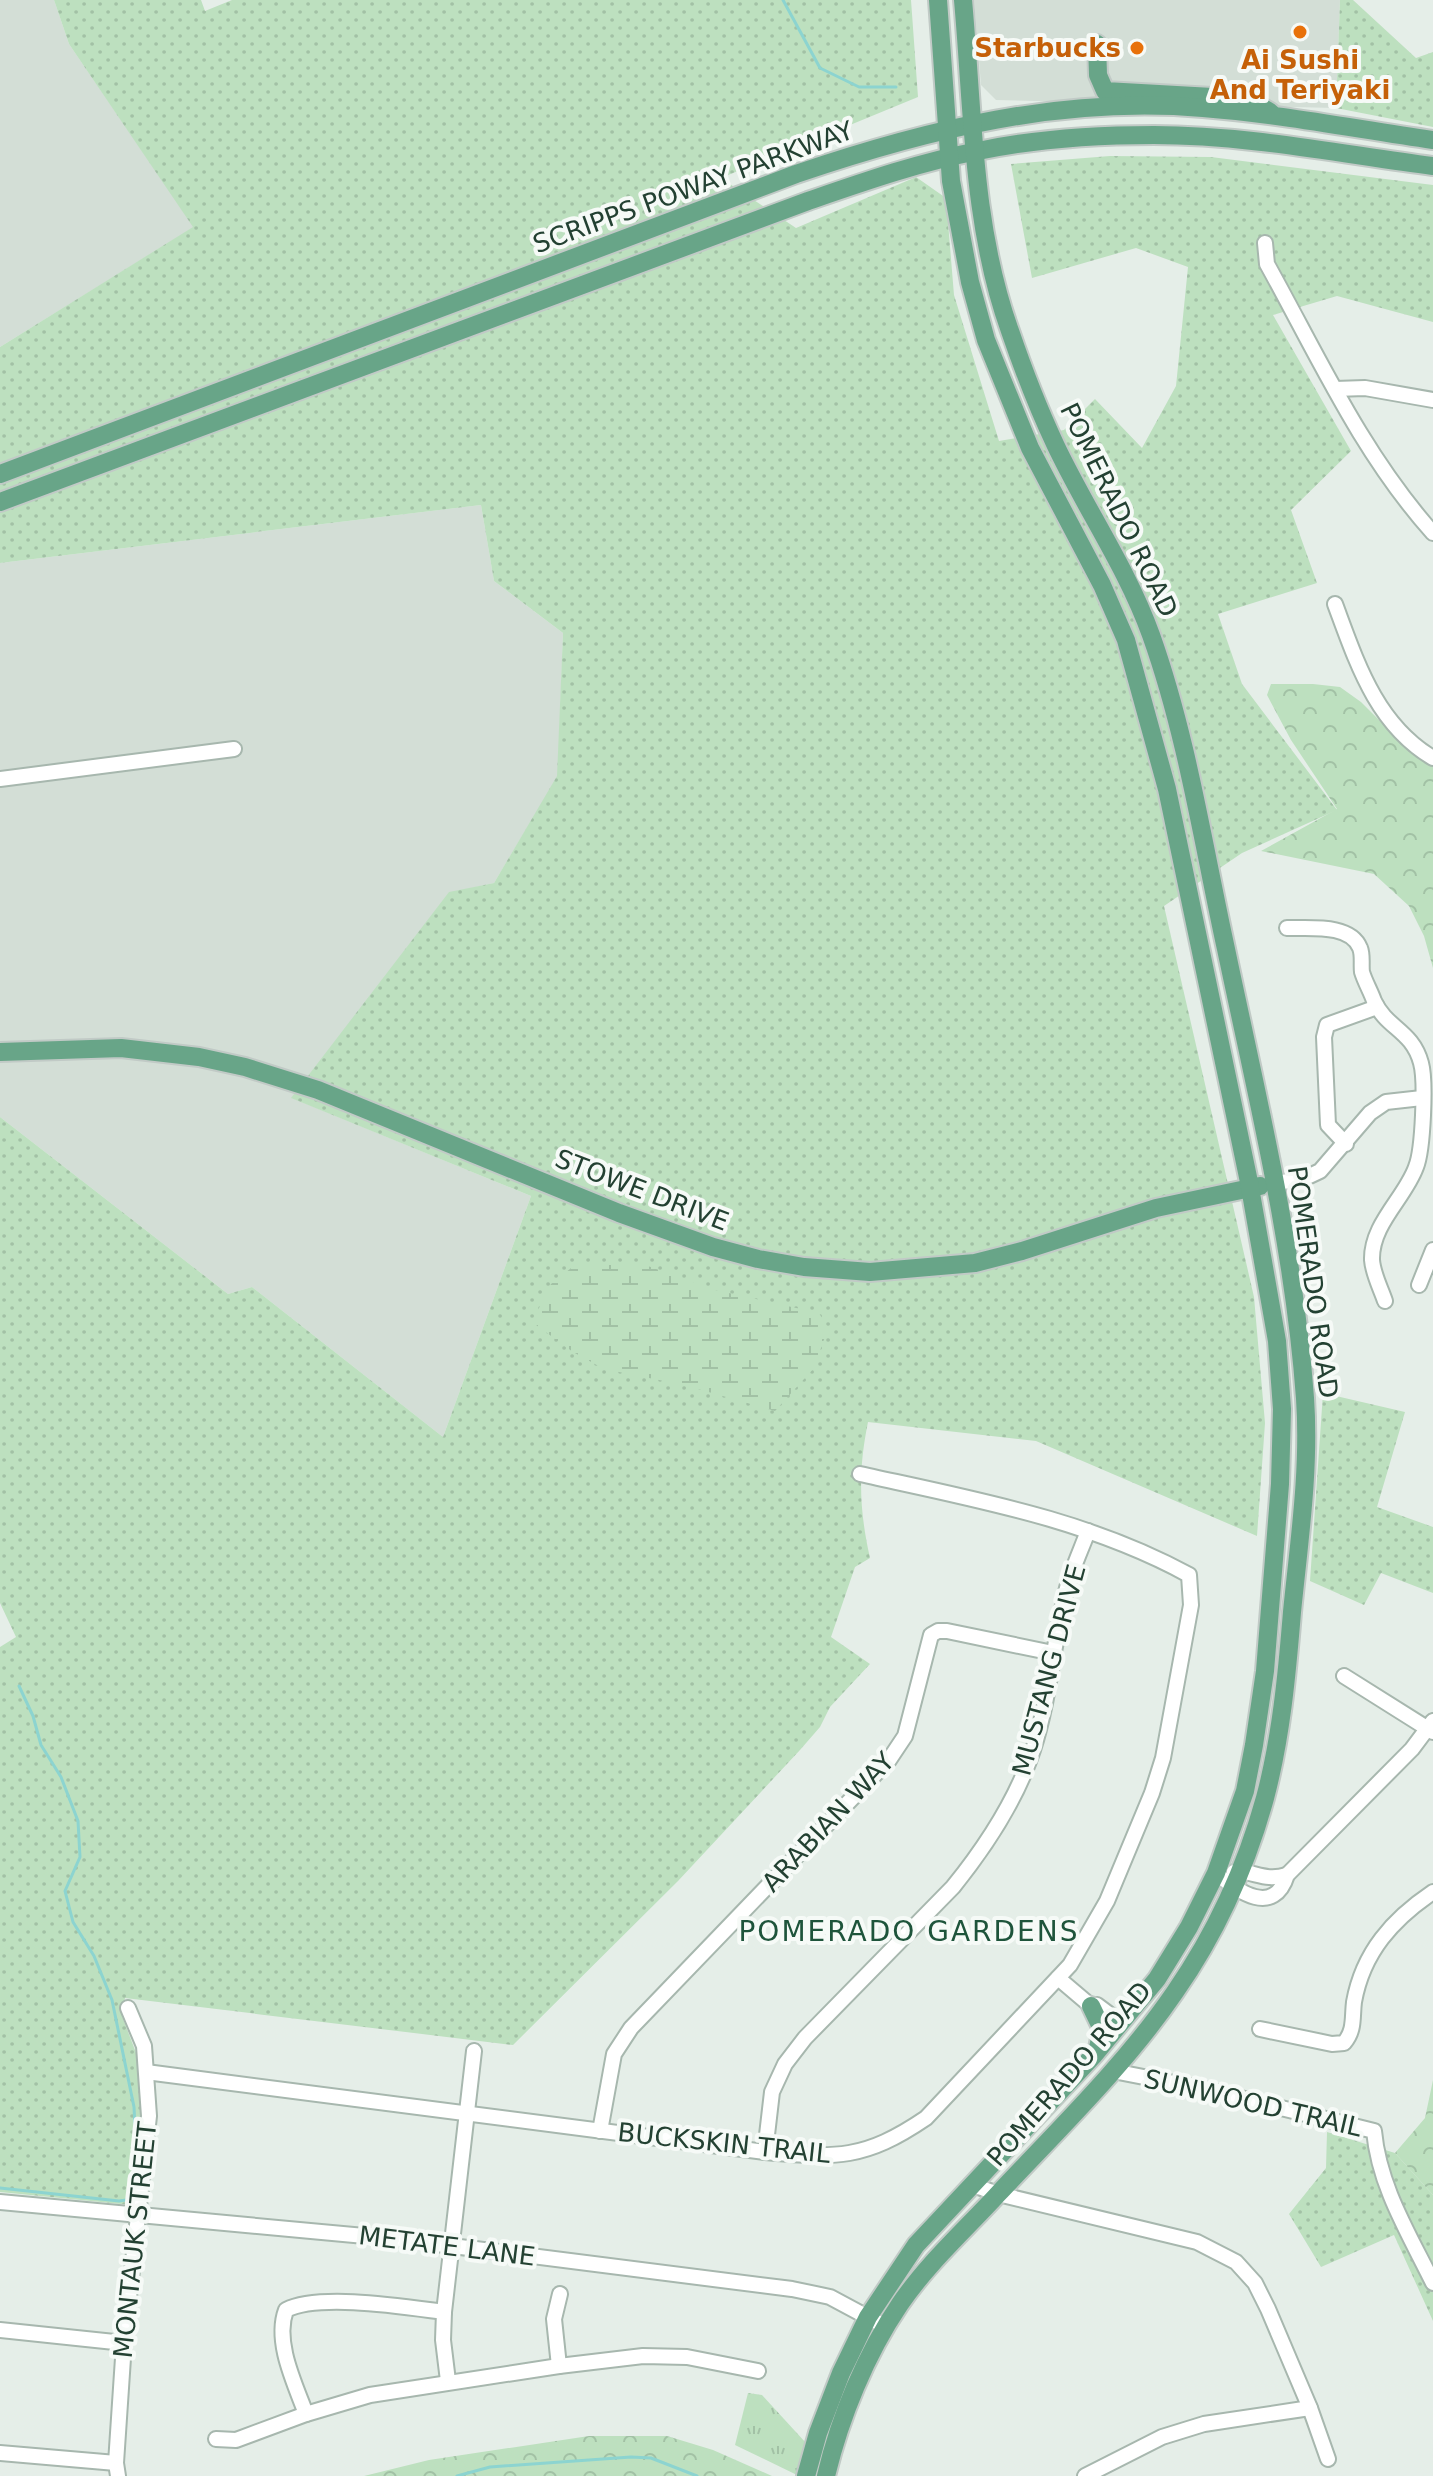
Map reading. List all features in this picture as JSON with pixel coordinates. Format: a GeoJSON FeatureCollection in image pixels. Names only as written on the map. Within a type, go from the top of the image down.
{"type":"FeatureCollection","features":[{"type":"Feature","properties":{"kind":"main road","name":"POMERADO ROAD"},"geometry":{"type":"LineString","coordinates":[[806,2476],[833,2392],[868,2317],[916,2245],[1098,2050],[1157,1979],[1189,1927],[1216,1873],[1245,1791],[1254,1745],[1265,1671],[1280,1484],[1282,1409],[1277,1341],[1250,1188],[1167,789],[1139,682],[1120,626],[1102,585],[1030,448],[986,340],[970,282],[951,181],[938,0]]}},
{"type":"Feature","properties":{"kind":"main road","name":"POMERADO ROAD"},"geometry":{"type":"LineString","coordinates":[[826,2476],[854,2394],[901,2302],[932,2262],[1113,2071],[1174,1994],[1210,1937],[1237,1880],[1264,1803],[1274,1759],[1286,1676],[1304,1487],[1306,1404],[1275,1183],[1195,798],[1150,632],[1125,575],[1053,440],[1009,331],[976,178],[963,0]]}},
{"type":"Feature","properties":{"kind":"main road"},"geometry":{"type":"LineString","coordinates":[[1097,44],[1098,75],[1105,91],[1248,99],[1276,116]]}},
{"type":"Feature","properties":{"kind":"main road","name":"SCRIPPS POWAY PARKWAY"},"geometry":{"type":"LineString","coordinates":[[0,474],[796,174],[872,148],[947,128],[1071,109],[1158,106],[1276,116],[1433,140]]}},
{"type":"Feature","properties":{"kind":"main road","name":"SCRIPPS POWAY PARKWAY"},"geometry":{"type":"LineString","coordinates":[[0,502],[808,201],[949,157],[1087,137],[1156,135],[1272,144],[1433,166]]}},
{"type":"Feature","properties":{"kind":"main road","name":"STOWE DRIVE"},"geometry":{"type":"LineString","coordinates":[[0,1052],[121,1048],[199,1057],[245,1067],[318,1090],[619,1213],[713,1247],[804,1267],[870,1272],[975,1263],[1156,1208],[1275,1183]]}},
{"type":"Feature","properties":{"kind":"main road"},"geometry":{"type":"LineString","coordinates":[[1091,2006],[1102,2029],[1098,2050]]}},
{"type":"Feature","properties":{"kind":"main road"},"geometry":{"type":"LineString","coordinates":[[1113,2071],[1115,2056],[1125,2043],[1121,2023]]}},
{"type":"Feature","properties":{"kind":"street"},"geometry":{"type":"LineString","coordinates":[[1265,243],[1267,264],[1369,450],[1433,533]]}},
{"type":"Feature","properties":{"kind":"street"},"geometry":{"type":"LineString","coordinates":[[1335,389],[1365,388],[1433,400]]}},
{"type":"Feature","properties":{"kind":"street"},"geometry":{"type":"LineString","coordinates":[[1335,604],[1361,671],[1382,712],[1413,746],[1433,758]]}},
{"type":"Feature","properties":{"kind":"street"},"geometry":{"type":"LineString","coordinates":[[0,779],[234,749]]}},
{"type":"Feature","properties":{"kind":"street"},"geometry":{"type":"LineString","coordinates":[[1287,928],[1336,930],[1350,936],[1360,947],[1362,973],[1377,1007],[1385,1019],[1409,1036],[1422,1068],[1421,1152],[1416,1169],[1376,1238],[1372,1261],[1385,1301]]}},
{"type":"Feature","properties":{"kind":"street"},"geometry":{"type":"LineString","coordinates":[[1346,1144],[1328,1125],[1324,1037],[1327,1025],[1377,1007]]}},
{"type":"Feature","properties":{"kind":"street"},"geometry":{"type":"LineString","coordinates":[[1275,1183],[1303,1179],[1320,1171],[1370,1113],[1386,1102],[1422,1098]]}},
{"type":"Feature","properties":{"kind":"street"},"geometry":{"type":"LineString","coordinates":[[1419,1285],[1433,1250]]}},
{"type":"Feature","properties":{"kind":"street"},"geometry":{"type":"LineString","coordinates":[[860,1474],[1034,1513],[1088,1531]]}},
{"type":"Feature","properties":{"kind":"street","name":"BUCKSKIN TRAIL"},"geometry":{"type":"LineString","coordinates":[[146,2072],[765,2152],[820,2156],[860,2153],[898,2137],[926,2118],[1070,1965],[1107,1901],[1152,1793],[1163,1758],[1191,1605],[1189,1575],[1088,1531]]}},
{"type":"Feature","properties":{"kind":"street","name":"MUSTANG DRIVE"},"geometry":{"type":"LineString","coordinates":[[765,2152],[772,2092],[785,2064],[805,2038],[953,1887],[974,1862],[1002,1818],[1032,1752],[1041,1721],[1067,1586],[1088,1531]]}},
{"type":"Feature","properties":{"kind":"street","name":"ARABIAN WAY"},"geometry":{"type":"LineString","coordinates":[[600,2131],[614,2054],[631,2028],[889,1760],[908,1726],[931,1635],[947,1631],[1053,1653]]}},
{"type":"Feature","properties":{"kind":"street"},"geometry":{"type":"LineString","coordinates":[[1237,1880],[1246,1895],[1267,1898],[1277,1894],[1284,1886],[1287,1875],[1431,1728],[1344,1676]]}},
{"type":"Feature","properties":{"kind":"street"},"geometry":{"type":"LineString","coordinates":[[1216,1873],[1237,1880],[1272,1879],[1287,1875]]}},
{"type":"Feature","properties":{"kind":"street"},"geometry":{"type":"LineString","coordinates":[[1260,2029],[1332,2044],[1344,2043],[1351,2034],[1359,1983],[1373,1950],[1406,1910],[1433,1892]]}},
{"type":"Feature","properties":{"kind":"street"},"geometry":{"type":"LineString","coordinates":[[1058,1978],[1091,2006],[1097,2005],[1121,2023]]}},
{"type":"Feature","properties":{"kind":"street","name":"MONTAUK STREET"},"geometry":{"type":"LineString","coordinates":[[117,2470],[124,2343],[149,2116],[144,2046],[128,2008]]}},
{"type":"Feature","properties":{"kind":"street"},"geometry":{"type":"LineString","coordinates":[[448,2381],[443,2340],[444,2312],[474,2051]]}},
{"type":"Feature","properties":{"kind":"street","name":"SUNWOOD TRAIL"},"geometry":{"type":"LineString","coordinates":[[1113,2071],[1200,2088],[1374,2131],[1376,2157],[1390,2196],[1433,2283]]}},
{"type":"Feature","properties":{"kind":"street"},"geometry":{"type":"LineString","coordinates":[[973,2185],[998,2194],[1197,2242],[1236,2262],[1255,2283],[1268,2309],[1328,2459]]}},
{"type":"Feature","properties":{"kind":"street","name":"METATE LANE"},"geometry":{"type":"LineString","coordinates":[[0,2202],[451,2245],[792,2289],[830,2297],[886,2327]]}},
{"type":"Feature","properties":{"kind":"street"},"geometry":{"type":"LineString","coordinates":[[559,2366],[554,2319],[560,2294]]}},
{"type":"Feature","properties":{"kind":"street"},"geometry":{"type":"LineString","coordinates":[[306,2414],[292,2376],[281,2325],[286,2310],[300,2303],[387,2305],[444,2312]]}},
{"type":"Feature","properties":{"kind":"street"},"geometry":{"type":"LineString","coordinates":[[0,2330],[124,2343]]}},
{"type":"Feature","properties":{"kind":"street"},"geometry":{"type":"LineString","coordinates":[[216,2439],[236,2440],[370,2395],[559,2366],[643,2356],[687,2357],[758,2371]]}},
{"type":"Feature","properties":{"kind":"street"},"geometry":{"type":"LineString","coordinates":[[1085,2476],[1148,2444],[1204,2424],[1310,2408]]}},
{"type":"Feature","properties":{"kind":"street"},"geometry":{"type":"LineString","coordinates":[[0,2453],[117,2470]]}},
{"type":"Feature","properties":{"kind":"shaded area"},"geometry":{"type":"Polygon","coordinates":[[[0,0],[54,0],[69,44],[194,227],[0,347],[0,0]]]}},
{"type":"Feature","properties":{"kind":"shaded area"},"geometry":{"type":"Polygon","coordinates":[[[974,0],[1340,0],[1336,108],[996,100],[981,85],[974,0]]]}},
{"type":"Feature","properties":{"kind":"shaded area"},"geometry":{"type":"Polygon","coordinates":[[[481,505],[494,581],[563,633],[558,776],[494,883],[449,893],[292,1098],[531,1196],[443,1437],[252,1287],[228,1294],[0,1117],[0,563],[481,505]]]}},
{"type":"Feature","properties":{"kind":"green space"},"geometry":{"type":"Polygon","coordinates":[[[54,0],[201,0],[205,11],[232,0],[911,0],[918,97],[721,178],[796,228],[916,177],[946,198],[954,295],[999,441],[1064,430],[1095,399],[1142,448],[1176,386],[1188,267],[1136,248],[1032,278],[1011,164],[1110,156],[1211,157],[1433,185],[1433,322],[1337,296],[1273,315],[1351,451],[1291,510],[1317,583],[1218,614],[1242,684],[1337,810],[1242,853],[1164,906],[1254,1297],[1265,1423],[1257,1536],[1036,1441],[868,1422],[861,1490],[870,1558],[855,1567],[831,1637],[870,1664],[830,1707],[820,1727],[800,1750],[678,1881],[513,2045],[125,1998],[122,2016],[138,2058],[143,2097],[131,2205],[0,2192],[0,1647],[16,1637],[0,1603],[0,1117],[228,1294],[252,1287],[443,1437],[531,1196],[291,1098],[449,892],[494,883],[557,776],[563,633],[494,581],[481,505],[0,563],[0,347],[193,227],[69,44],[54,0]]]}},
{"type":"Feature","properties":{"kind":"green space"},"geometry":{"type":"Polygon","coordinates":[[[1340,0],[1353,0],[1416,58],[1433,52],[1433,127],[1336,108],[1340,0]]]}},
{"type":"Feature","properties":{"kind":"green space"},"geometry":{"type":"Polygon","coordinates":[[[1271,684],[1340,687],[1361,702],[1410,751],[1433,765],[1433,968],[1424,936],[1409,906],[1374,874],[1261,851],[1337,809],[1291,740],[1267,695],[1271,684]]]}},
{"type":"Feature","properties":{"kind":"green space"},"geometry":{"type":"Polygon","coordinates":[[[575,1265],[645,1265],[715,1290],[819,1313],[828,1328],[814,1368],[775,1411],[684,1385],[604,1369],[573,1352],[532,1322],[551,1284],[575,1265]]]}},
{"type":"Feature","properties":{"kind":"green space"},"geometry":{"type":"Polygon","coordinates":[[[1323,1393],[1405,1412],[1377,1507],[1433,1527],[1433,1593],[1381,1573],[1364,1605],[1310,1581],[1323,1393]]]}},
{"type":"Feature","properties":{"kind":"green space"},"geometry":{"type":"Polygon","coordinates":[[[1433,2080],[1433,2195],[1395,2153],[1425,2118],[1433,2080]]]}},
{"type":"Feature","properties":{"kind":"green space"},"geometry":{"type":"Polygon","coordinates":[[[1327,2132],[1395,2153],[1433,2195],[1433,2321],[1394,2235],[1321,2267],[1289,2214],[1326,2168],[1327,2132]]]}},
{"type":"Feature","properties":{"kind":"green space"},"geometry":{"type":"Polygon","coordinates":[[[748,2393],[762,2395],[806,2443],[797,2475],[735,2445],[748,2393]]]}},
{"type":"Feature","properties":{"kind":"green space"},"geometry":{"type":"Polygon","coordinates":[[[589,2436],[667,2436],[713,2450],[772,2476],[364,2476],[429,2460],[589,2436]]]}},
{"type":"Feature","properties":{"kind":"waterway"},"geometry":{"type":"LineString","coordinates":[[783,0],[820,68],[859,87],[896,87]]}},
{"type":"Feature","properties":{"kind":"waterway"},"geometry":{"type":"LineString","coordinates":[[19,1686],[33,1716],[41,1745],[61,1777],[78,1821],[80,1857],[65,1891],[73,1922],[94,1956],[112,2000],[134,2107],[136,2149],[132,2198]]}},
{"type":"Feature","properties":{"kind":"waterway"},"geometry":{"type":"LineString","coordinates":[[0,2188],[126,2200]]}},
{"type":"Feature","properties":{"kind":"waterway"},"geometry":{"type":"LineString","coordinates":[[457,2476],[490,2467],[631,2457],[651,2458],[697,2476]]}},
{"type":"Feature","properties":{"kind":"place","name":"Ai Sushi And Teriyaki"},"geometry":{"type":"Point","coordinates":[1300,32]}},
{"type":"Feature","properties":{"kind":"place","name":"Starbucks"},"geometry":{"type":"Point","coordinates":[1137,48]}},
{"type":"Feature","properties":{"kind":"district","name":"POMERADO GARDENS"},"geometry":{"type":"Point","coordinates":[909,1931]}}]}
